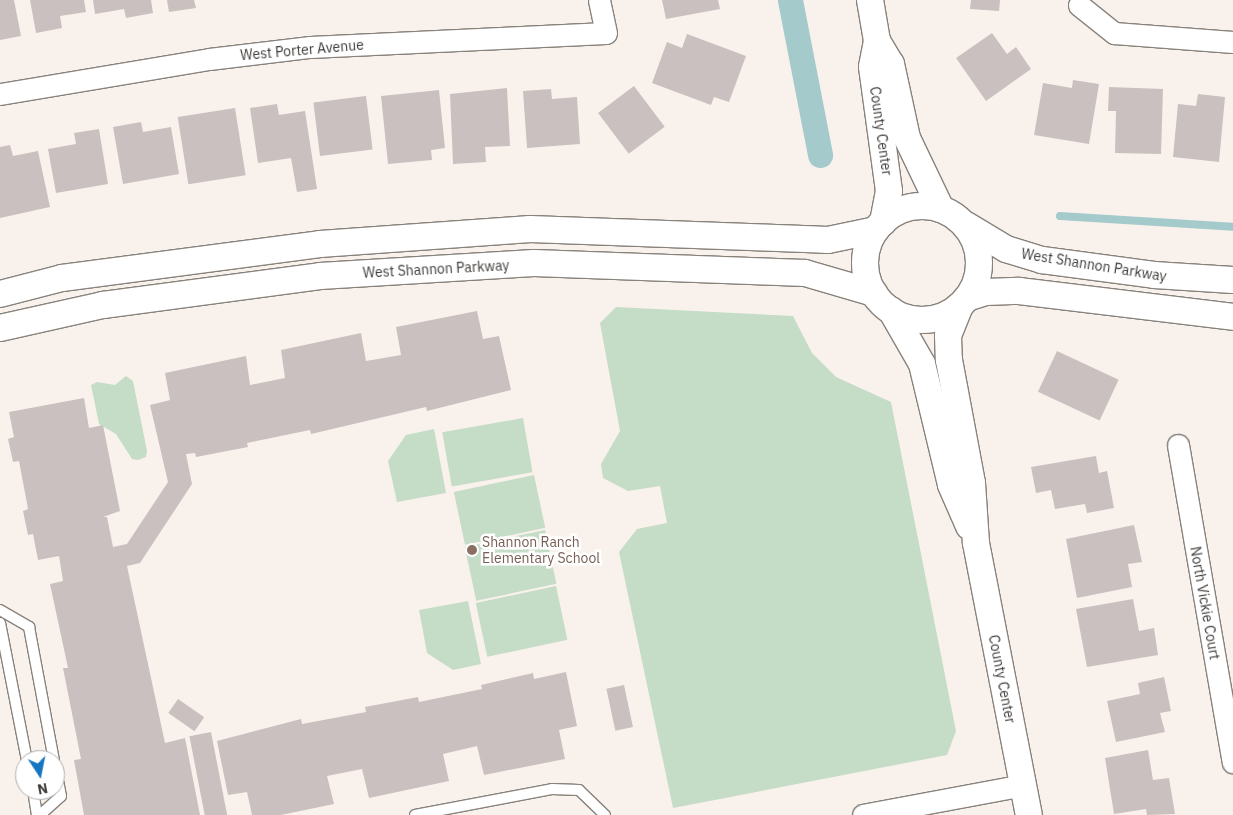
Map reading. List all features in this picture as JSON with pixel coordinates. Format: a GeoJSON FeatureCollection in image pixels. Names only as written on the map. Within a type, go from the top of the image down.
{"type":"FeatureCollection","features":[{"type":"Feature","properties":{"kind":"street","name":"West Porter Avenue"},"geometry":{"type":"LineString","coordinates":[[0,94],[181,63],[310,47],[606,33],[599,0]]}},
{"type":"Feature","properties":{"kind":"street","name":"County Center"},"geometry":{"type":"LineString","coordinates":[[870,0],[877,41],[872,67],[889,192],[879,226]]}},
{"type":"Feature","properties":{"kind":"street"},"geometry":{"type":"LineString","coordinates":[[1079,5],[1114,33],[1233,42]]}},
{"type":"Feature","properties":{"kind":"street","name":"County Center"},"geometry":{"type":"LineString","coordinates":[[877,41],[891,64],[910,146],[941,209]]}},
{"type":"Feature","properties":{"kind":"street"},"geometry":{"type":"LineString","coordinates":[[0,294],[62,278],[349,242],[530,229],[828,240],[879,226],[912,207],[941,209],[963,223],[975,241],[980,262],[976,284],[964,302]]}},
{"type":"Feature","properties":{"kind":"street","name":"West Shannon Parkway"},"geometry":{"type":"LineString","coordinates":[[963,223],[1006,249],[1035,258],[1154,275],[1233,280]]}},
{"type":"Feature","properties":{"kind":"street"},"geometry":{"type":"LineString","coordinates":[[879,226],[865,264],[882,302],[910,319],[931,319],[986,292],[1019,291],[1233,317]]}},
{"type":"Feature","properties":{"kind":"street","name":"West Shannon Parkway"},"geometry":{"type":"LineString","coordinates":[[0,328],[103,305],[320,276],[534,263],[734,267],[805,273],[882,302]]}},
{"type":"Feature","properties":{"kind":"street","name":"County Center"},"geometry":{"type":"LineString","coordinates":[[882,302],[922,364],[951,485],[976,543]]}},
{"type":"Feature","properties":{"kind":"street","name":"County Center"},"geometry":{"type":"LineString","coordinates":[[964,302],[950,327],[948,347],[972,483],[976,543],[1028,815]]}},
{"type":"Feature","properties":{"kind":"street","name":"North Vickie Court"},"geometry":{"type":"LineString","coordinates":[[1178,444],[1233,762]]}},
{"type":"Feature","properties":{"kind":"street"},"geometry":{"type":"LineString","coordinates":[[863,815],[1023,785]]}},
{"type":"Feature","properties":{"kind":"lane"},"geometry":{"type":"LineString","coordinates":[[0,610],[28,627],[52,750]]}},
{"type":"Feature","properties":{"kind":"lane"},"geometry":{"type":"LineString","coordinates":[[0,622],[25,750]]}},
{"type":"Feature","properties":{"kind":"lane"},"geometry":{"type":"LineString","coordinates":[[415,815],[552,789],[579,790],[605,815]]}},
{"type":"Feature","properties":{"kind":"lane"},"geometry":{"type":"LineString","coordinates":[[35,800],[39,815],[56,800]]}},
{"type":"Feature","properties":{"kind":"green space"},"geometry":{"type":"Polygon","coordinates":[[[616,307],[793,316],[812,353],[836,377],[891,402],[956,731],[947,755],[673,808],[619,552],[637,529],[667,523],[660,486],[628,491],[603,478],[601,464],[620,431],[600,323],[616,307]]]}},
{"type":"Feature","properties":{"kind":"green space"},"geometry":{"type":"Polygon","coordinates":[[[126,376],[133,381],[147,451],[146,457],[138,460],[132,459],[116,434],[99,424],[91,385],[97,382],[115,385],[126,376]]]}},
{"type":"Feature","properties":{"kind":"green space"},"geometry":{"type":"Polygon","coordinates":[[[523,418],[533,472],[452,486],[442,432],[523,418]]]}},
{"type":"Feature","properties":{"kind":"green space"},"geometry":{"type":"Polygon","coordinates":[[[434,429],[446,493],[397,502],[388,461],[406,435],[434,429]]]}},
{"type":"Feature","properties":{"kind":"green space"},"geometry":{"type":"Polygon","coordinates":[[[534,475],[545,528],[465,545],[454,492],[534,475]]]}},
{"type":"Feature","properties":{"kind":"green space"},"geometry":{"type":"Polygon","coordinates":[[[545,530],[556,584],[476,601],[465,547],[545,530]]]}},
{"type":"Feature","properties":{"kind":"green space"},"geometry":{"type":"Polygon","coordinates":[[[556,586],[567,640],[487,657],[476,603],[556,586]]]}},
{"type":"Feature","properties":{"kind":"green space"},"geometry":{"type":"Polygon","coordinates":[[[468,601],[481,664],[453,670],[427,653],[419,610],[468,601]]]}},
{"type":"Feature","properties":{"kind":"building"},"geometry":{"type":"Polygon","coordinates":[[[0,0],[14,0],[21,36],[0,40],[0,0]]]}},
{"type":"Feature","properties":{"kind":"building"},"geometry":{"type":"Polygon","coordinates":[[[30,0],[84,0],[86,12],[60,16],[62,28],[36,33],[30,0]]]}},
{"type":"Feature","properties":{"kind":"building"},"geometry":{"type":"Polygon","coordinates":[[[93,0],[151,0],[153,13],[126,18],[124,9],[95,14],[93,0]]]}},
{"type":"Feature","properties":{"kind":"building"},"geometry":{"type":"Polygon","coordinates":[[[167,0],[194,0],[196,8],[169,12],[167,0]]]}},
{"type":"Feature","properties":{"kind":"building"},"geometry":{"type":"Polygon","coordinates":[[[662,0],[718,0],[720,9],[666,19],[662,0]]]}},
{"type":"Feature","properties":{"kind":"building"},"geometry":{"type":"Polygon","coordinates":[[[971,0],[1000,0],[999,11],[970,9],[971,0]]]}},
{"type":"Feature","properties":{"kind":"building"},"geometry":{"type":"Polygon","coordinates":[[[992,33],[1007,54],[1016,47],[1031,69],[986,101],[956,58],[992,33]]]}},
{"type":"Feature","properties":{"kind":"building"},"geometry":{"type":"Polygon","coordinates":[[[687,34],[746,56],[729,102],[714,97],[711,105],[652,83],[667,42],[682,48],[687,34]]]}},
{"type":"Feature","properties":{"kind":"building"},"geometry":{"type":"Polygon","coordinates":[[[1073,80],[1099,84],[1089,144],[1034,135],[1043,83],[1072,88],[1073,80]]]}},
{"type":"Feature","properties":{"kind":"building"},"geometry":{"type":"Polygon","coordinates":[[[634,86],[665,127],[629,154],[598,113],[634,86]]]}},
{"type":"Feature","properties":{"kind":"building"},"geometry":{"type":"Polygon","coordinates":[[[1109,87],[1163,89],[1161,154],[1115,153],[1116,111],[1108,111],[1109,87]]]}},
{"type":"Feature","properties":{"kind":"building"},"geometry":{"type":"Polygon","coordinates":[[[507,88],[510,146],[485,147],[486,162],[453,164],[450,94],[507,88]]]}},
{"type":"Feature","properties":{"kind":"building"},"geometry":{"type":"Polygon","coordinates":[[[551,89],[552,99],[577,97],[580,144],[527,148],[523,91],[551,89]]]}},
{"type":"Feature","properties":{"kind":"building"},"geometry":{"type":"Polygon","coordinates":[[[439,90],[445,148],[431,150],[432,160],[388,164],[381,96],[439,90]]]}},
{"type":"Feature","properties":{"kind":"building"},"geometry":{"type":"Polygon","coordinates":[[[1198,94],[1225,97],[1219,162],[1173,157],[1178,104],[1196,106],[1198,94]]]}},
{"type":"Feature","properties":{"kind":"building"},"geometry":{"type":"Polygon","coordinates":[[[366,96],[373,150],[320,156],[313,102],[366,96]]]}},
{"type":"Feature","properties":{"kind":"building"},"geometry":{"type":"Polygon","coordinates":[[[277,104],[279,115],[305,111],[317,189],[297,192],[291,158],[258,163],[250,108],[277,104]]]}},
{"type":"Feature","properties":{"kind":"building"},"geometry":{"type":"Polygon","coordinates":[[[235,108],[246,175],[188,184],[178,117],[235,108]]]}},
{"type":"Feature","properties":{"kind":"building"},"geometry":{"type":"Polygon","coordinates":[[[141,122],[143,132],[171,127],[179,174],[123,184],[113,127],[141,122]]]}},
{"type":"Feature","properties":{"kind":"building"},"geometry":{"type":"Polygon","coordinates":[[[99,129],[108,184],[56,193],[48,149],[76,144],[74,133],[99,129]]]}},
{"type":"Feature","properties":{"kind":"building"},"geometry":{"type":"Polygon","coordinates":[[[10,145],[13,156],[38,151],[50,207],[0,218],[0,147],[10,145]]]}},
{"type":"Feature","properties":{"kind":"building"},"geometry":{"type":"Polygon","coordinates":[[[477,311],[483,339],[499,336],[511,390],[427,411],[426,407],[311,434],[310,430],[247,443],[248,447],[196,457],[195,453],[186,454],[192,484],[140,563],[127,566],[165,743],[185,738],[200,815],[84,815],[74,760],[81,759],[63,668],[68,668],[50,584],[63,581],[59,556],[38,560],[33,534],[28,535],[23,511],[28,509],[19,461],[13,462],[8,439],[14,437],[9,412],[84,398],[89,428],[103,425],[120,511],[103,517],[107,517],[113,547],[127,544],[168,482],[150,405],[170,400],[165,373],[246,356],[250,385],[285,378],[281,350],[361,333],[366,361],[401,355],[396,327],[477,311]]]}},
{"type":"Feature","properties":{"kind":"building"},"geometry":{"type":"Polygon","coordinates":[[[1057,351],[1119,380],[1100,421],[1038,392],[1057,351]]]}},
{"type":"Feature","properties":{"kind":"building"},"geometry":{"type":"Polygon","coordinates":[[[1096,456],[1099,473],[1107,471],[1114,508],[1087,513],[1085,504],[1055,509],[1051,490],[1036,493],[1031,467],[1096,456]]]}},
{"type":"Feature","properties":{"kind":"building"},"geometry":{"type":"Polygon","coordinates":[[[1134,525],[1142,562],[1128,564],[1132,587],[1077,598],[1066,539],[1134,525]]]}},
{"type":"Feature","properties":{"kind":"building"},"geometry":{"type":"Polygon","coordinates":[[[1133,599],[1139,631],[1154,628],[1158,655],[1087,667],[1076,609],[1133,599]]]}},
{"type":"Feature","properties":{"kind":"building"},"geometry":{"type":"Polygon","coordinates":[[[566,672],[577,726],[559,730],[565,759],[484,775],[477,746],[443,754],[449,781],[369,798],[362,769],[327,776],[334,804],[281,815],[252,815],[247,792],[228,795],[217,741],[301,719],[302,724],[366,712],[365,707],[418,697],[419,702],[482,689],[481,685],[533,673],[534,679],[566,672]]]}},
{"type":"Feature","properties":{"kind":"building"},"geometry":{"type":"Polygon","coordinates":[[[1164,677],[1171,711],[1160,713],[1165,732],[1116,742],[1107,701],[1140,694],[1138,683],[1164,677]]]}},
{"type":"Feature","properties":{"kind":"building"},"geometry":{"type":"Polygon","coordinates":[[[624,685],[633,727],[615,731],[606,689],[624,685]]]}},
{"type":"Feature","properties":{"kind":"building"},"geometry":{"type":"Polygon","coordinates":[[[178,699],[204,717],[194,731],[168,713],[178,699]]]}},
{"type":"Feature","properties":{"kind":"building"},"geometry":{"type":"Polygon","coordinates":[[[211,732],[227,815],[205,815],[189,736],[211,732]]]}},
{"type":"Feature","properties":{"kind":"building"},"geometry":{"type":"Polygon","coordinates":[[[1148,750],[1153,780],[1169,778],[1175,814],[1147,815],[1146,809],[1114,814],[1105,758],[1148,750]]]}},
{"type":"Feature","properties":{"kind":"waterway"},"geometry":{"type":"LineString","coordinates":[[790,0],[820,155]]}},
{"type":"Feature","properties":{"kind":"waterway"},"geometry":{"type":"LineString","coordinates":[[1060,216],[1233,227]]}},
{"type":"Feature","properties":{"kind":"place","name":"Shannon Ranch Elementary School"},"geometry":{"type":"Point","coordinates":[472,550]}}]}
